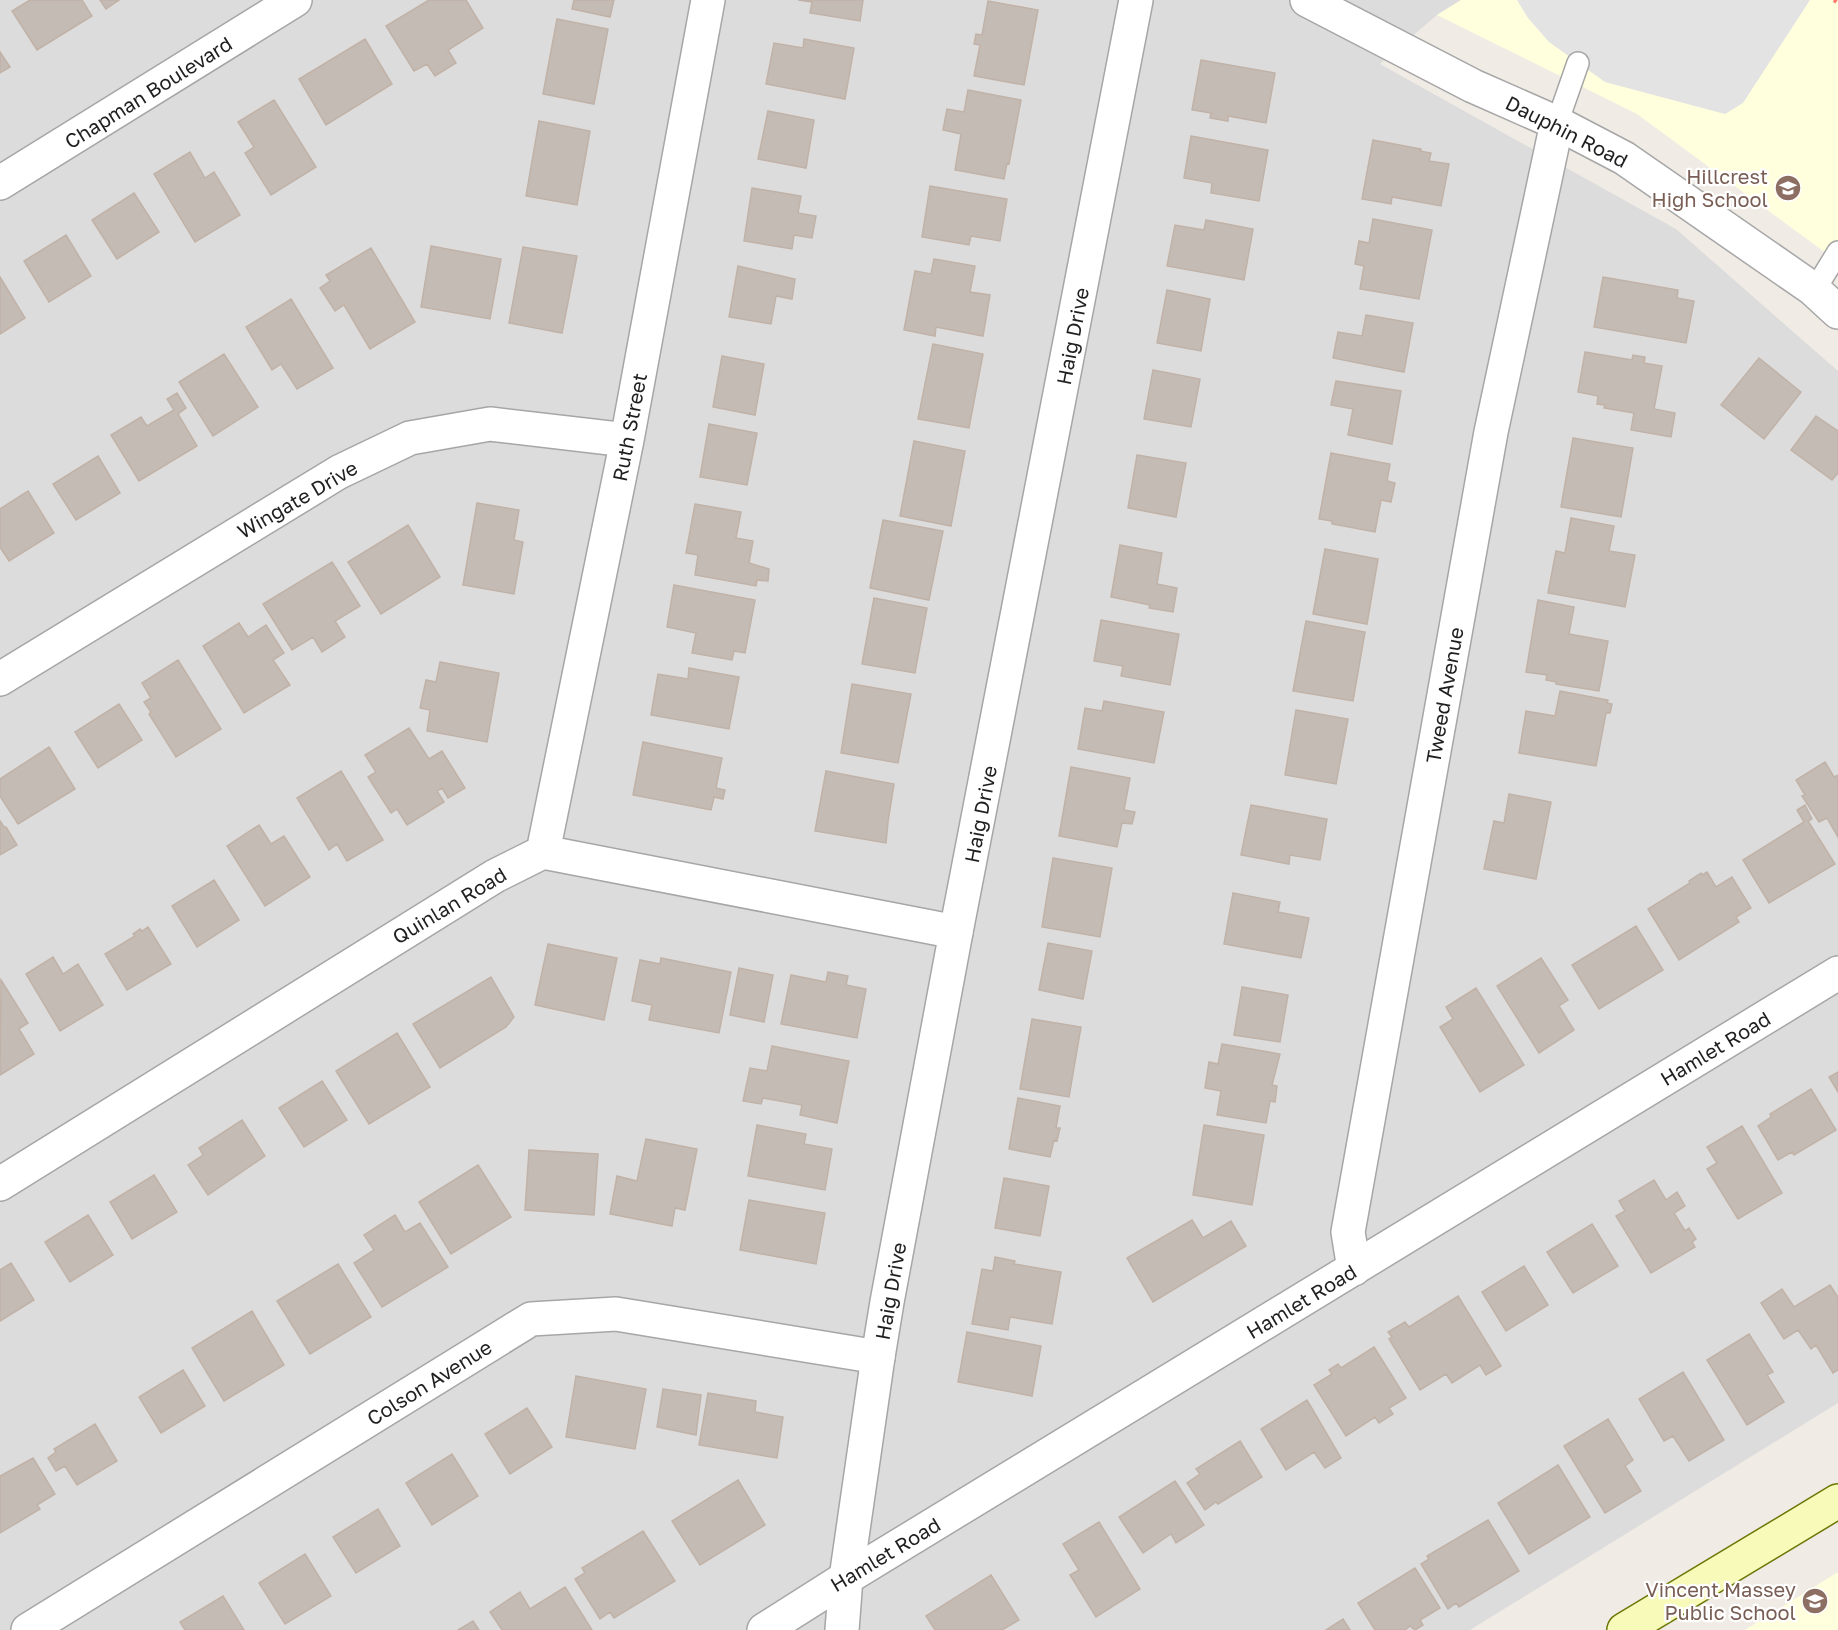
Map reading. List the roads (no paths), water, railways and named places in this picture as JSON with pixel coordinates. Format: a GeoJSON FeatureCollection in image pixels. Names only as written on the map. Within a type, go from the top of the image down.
{"type":"FeatureCollection","features":[{"type":"Feature","properties":{"kind":"main road"},"geometry":{"type":"LineString","coordinates":[[1624,1630],[1838,1501]]}},
{"type":"Feature","properties":{"kind":"street","name":"Chapman Boulevard"},"geometry":{"type":"LineString","coordinates":[[0,183],[295,0]]}},
{"type":"Feature","properties":{"kind":"street","name":"Ruth Street"},"geometry":{"type":"LineString","coordinates":[[543,852],[627,440],[708,0]]}},
{"type":"Feature","properties":{"kind":"street","name":"Haig Drive"},"geometry":{"type":"LineString","coordinates":[[842,1630],[846,1578],[878,1357],[956,932],[1136,0]]}},
{"type":"Feature","properties":{"kind":"street","name":"Dauphin Road"},"geometry":{"type":"LineString","coordinates":[[1307,0],[1473,86],[1557,123],[1624,158],[1826,301]]}},
{"type":"Feature","properties":{"kind":"street","name":"Tweed Avenue"},"geometry":{"type":"LineString","coordinates":[[1354,1269],[1348,1232],[1491,432],[1557,123]]}},
{"type":"Feature","properties":{"kind":"street","name":"Wingate Drive"},"geometry":{"type":"LineString","coordinates":[[0,679],[339,472],[410,438],[490,424],[627,440]]}},
{"type":"Feature","properties":{"kind":"street"},"geometry":{"type":"LineString","coordinates":[[543,852],[956,932]]}},
{"type":"Feature","properties":{"kind":"street","name":"Quinlan Road"},"geometry":{"type":"LineString","coordinates":[[0,1184],[495,876],[543,852]]}},
{"type":"Feature","properties":{"kind":"street","name":"Hamlet Road"},"geometry":{"type":"LineString","coordinates":[[764,1630],[1838,973]]}},
{"type":"Feature","properties":{"kind":"street","name":"Colson Avenue"},"geometry":{"type":"LineString","coordinates":[[28,1630],[531,1319],[616,1314],[878,1357]]}},
{"type":"Feature","properties":{"kind":"lane"},"geometry":{"type":"LineString","coordinates":[[1557,123],[1578,63]]}},
{"type":"Feature","properties":{"kind":"lane"},"geometry":{"type":"LineString","coordinates":[[1826,301],[1838,252]]}},
{"type":"Feature","properties":{"kind":"place","name":"Hillcrest High School"},"geometry":{"type":"Point","coordinates":[1788,188]}},
{"type":"Feature","properties":{"kind":"place","name":"Vincent Massey Public School"},"geometry":{"type":"Point","coordinates":[1815,1601]}}]}
